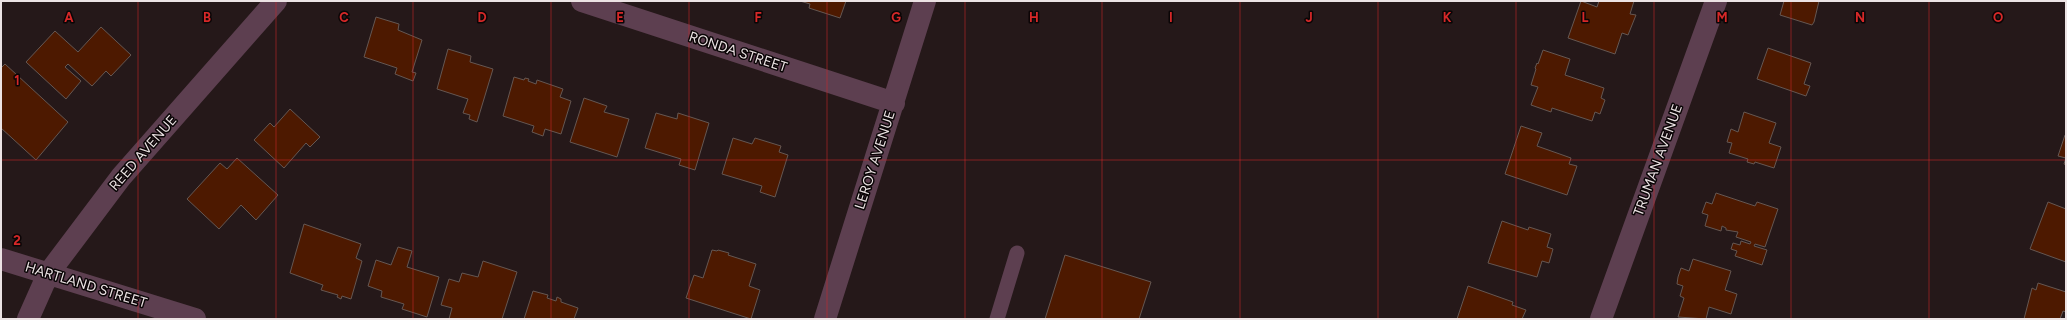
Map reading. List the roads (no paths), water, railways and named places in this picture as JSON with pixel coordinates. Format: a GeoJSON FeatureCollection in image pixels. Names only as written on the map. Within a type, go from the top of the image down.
{"type":"FeatureCollection","features":[{"type":"Feature","properties":{"kind":"street","name":"REED AVENUE"},"geometry":{"type":"LineString","coordinates":[[28,319],[48,274],[121,177],[276,1]]}},
{"type":"Feature","properties":{"kind":"street","name":"RONDA STREET"},"geometry":{"type":"LineString","coordinates":[[582,1],[894,103]]}},
{"type":"Feature","properties":{"kind":"street","name":"LEROY AVENUE"},"geometry":{"type":"LineString","coordinates":[[825,319],[925,1]]}},
{"type":"Feature","properties":{"kind":"street","name":"TRUMAN AVENUE"},"geometry":{"type":"LineString","coordinates":[[1601,319],[1716,1]]}},
{"type":"Feature","properties":{"kind":"street","name":"HARTLAND STREET"},"geometry":{"type":"LineString","coordinates":[[1,258],[195,319]]}},
{"type":"Feature","properties":{"kind":"lane"},"geometry":{"type":"LineString","coordinates":[[997,319],[1018,254]]}}]}
